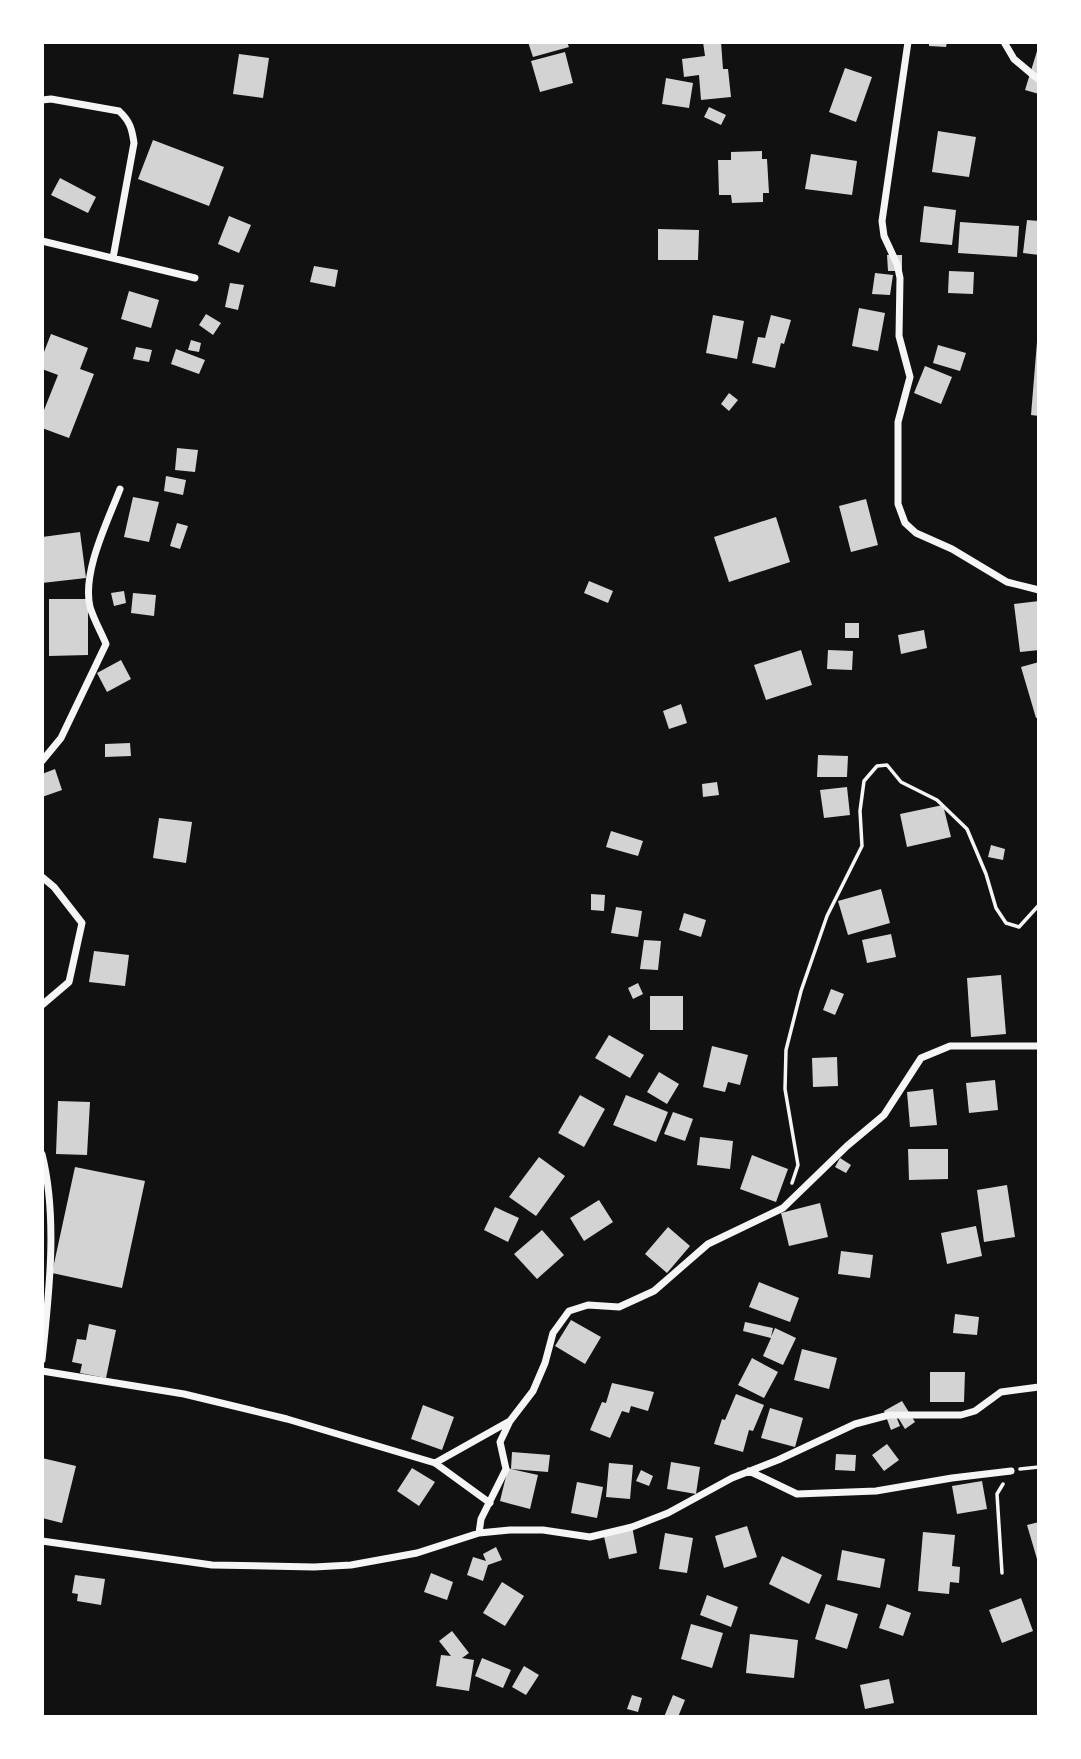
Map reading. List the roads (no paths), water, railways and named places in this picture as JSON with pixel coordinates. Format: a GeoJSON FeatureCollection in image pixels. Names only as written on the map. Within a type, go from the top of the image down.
{"type":"FeatureCollection","features":[{"type":"Feature","properties":{"kind":"street"},"geometry":{"type":"LineString","coordinates":[[908,42],[882,221],[884,236],[900,278],[899,336],[911,377],[898,422],[898,504],[905,523],[916,533],[952,549],[1007,582],[1039,590]]}},
{"type":"Feature","properties":{"kind":"street"},"geometry":{"type":"LineString","coordinates":[[1004,42],[1014,59],[1039,80]]}},
{"type":"Feature","properties":{"kind":"street"},"geometry":{"type":"LineString","coordinates":[[42,100],[51,99],[119,111],[127,118],[132,129],[134,143],[113,258]]}},
{"type":"Feature","properties":{"kind":"street"},"geometry":{"type":"LineString","coordinates":[[42,241],[195,278]]}},
{"type":"Feature","properties":{"kind":"street"},"geometry":{"type":"LineString","coordinates":[[42,761],[61,738],[106,643],[91,609],[88,589],[94,558],[120,489]]}},
{"type":"Feature","properties":{"kind":"street"},"geometry":{"type":"LineString","coordinates":[[42,877],[54,887],[82,923],[69,982],[42,1004]]}},
{"type":"Feature","properties":{"kind":"street"},"geometry":{"type":"LineString","coordinates":[[479,1534],[481,1519],[506,1469],[500,1442],[510,1421],[533,1391],[545,1363],[553,1333],[569,1311],[589,1305],[619,1307],[654,1291],[708,1244],[783,1208],[847,1146],[884,1115],[921,1058],[950,1046],[1039,1046]]}},
{"type":"Feature","properties":{"kind":"street"},"geometry":{"type":"LineString","coordinates":[[42,1154],[51,1206],[42,1360]]}},
{"type":"Feature","properties":{"kind":"street"},"geometry":{"type":"LineString","coordinates":[[42,1371],[184,1394],[287,1419],[435,1462],[489,1503]]}},
{"type":"Feature","properties":{"kind":"street"},"geometry":{"type":"LineString","coordinates":[[42,1541],[201,1564],[314,1567],[351,1565],[416,1553],[479,1534],[510,1530],[543,1530],[590,1537],[632,1527],[668,1513],[732,1478],[855,1424],[889,1415],[961,1415],[975,1411],[1001,1392],[1039,1387]]}},
{"type":"Feature","properties":{"kind":"street"},"geometry":{"type":"LineString","coordinates":[[435,1462],[510,1421]]}},
{"type":"Feature","properties":{"kind":"street"},"geometry":{"type":"LineString","coordinates":[[749,1471],[797,1494],[876,1491],[1011,1471]]}}]}
